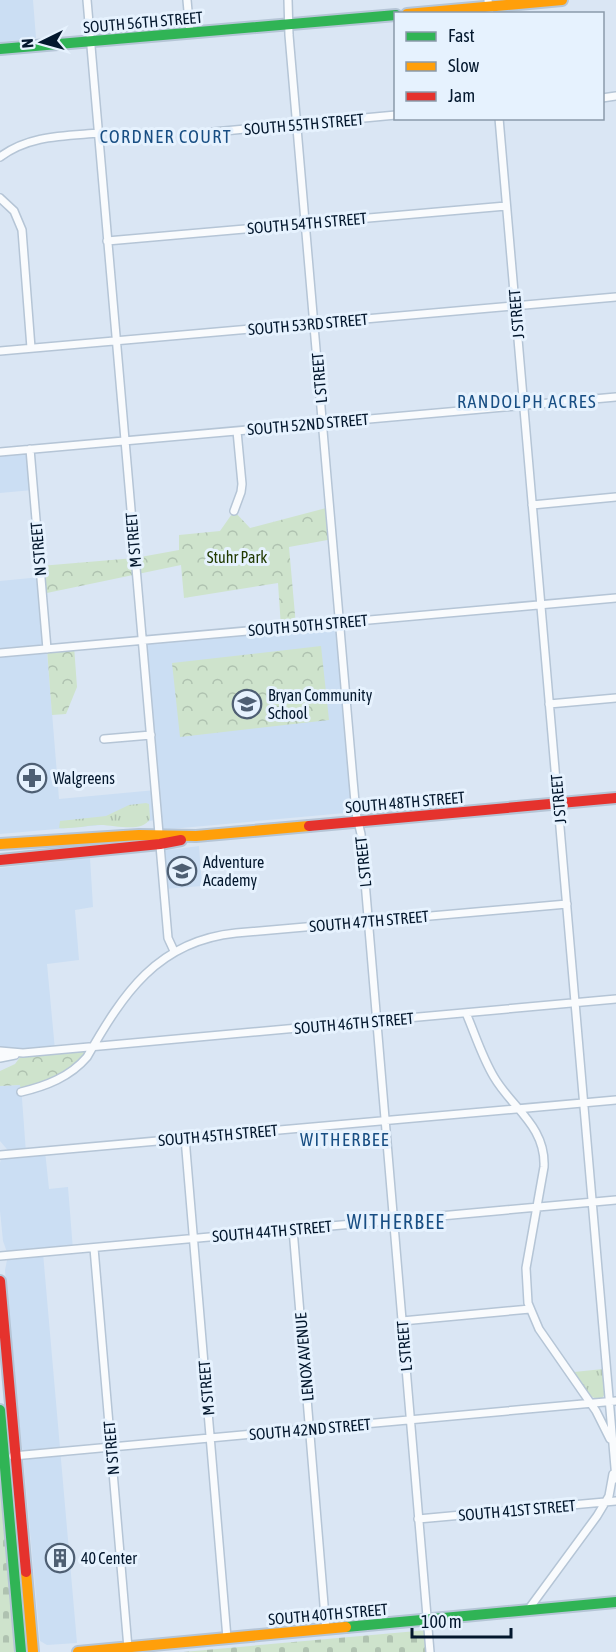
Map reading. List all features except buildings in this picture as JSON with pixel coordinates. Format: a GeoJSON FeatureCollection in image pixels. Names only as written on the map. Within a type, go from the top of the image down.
{"type":"FeatureCollection","features":[{"type":"Feature","properties":{"kind":"main road"},"geometry":{"type":"LineString","coordinates":[[430,12],[562,0]]}},
{"type":"Feature","properties":{"kind":"main road","name":"SOUTH 56TH STREET"},"geometry":{"type":"LineString","coordinates":[[0,50],[394,15]]}},
{"type":"Feature","properties":{"kind":"main road","name":"SOUTH 48TH STREET"},"geometry":{"type":"LineString","coordinates":[[0,860],[196,836],[616,798]]}},
{"type":"Feature","properties":{"kind":"main road","name":"SOUTH 48TH STREET"},"geometry":{"type":"LineString","coordinates":[[0,844],[109,836],[160,840]]}},
{"type":"Feature","properties":{"kind":"main road"},"geometry":{"type":"LineString","coordinates":[[0,1281],[33,1652]]}},
{"type":"Feature","properties":{"kind":"main road"},"geometry":{"type":"LineString","coordinates":[[0,1410],[21,1652]]}},
{"type":"Feature","properties":{"kind":"main road","name":"SOUTH 40TH STREET"},"geometry":{"type":"LineString","coordinates":[[78,1652],[616,1602]]}},
{"type":"Feature","properties":{"kind":"street","name":"M STREET"},"geometry":{"type":"LineString","coordinates":[[87,0],[168,938],[174,951]]}},
{"type":"Feature","properties":{"kind":"street"},"geometry":{"type":"LineString","coordinates":[[187,0],[190,33]]}},
{"type":"Feature","properties":{"kind":"street","name":"L STREET"},"geometry":{"type":"LineString","coordinates":[[288,0],[340,622],[369,921],[430,1652]]}},
{"type":"Feature","properties":{"kind":"street","name":"SOUTH 55TH STREET"},"geometry":{"type":"LineString","coordinates":[[213,132],[394,116]]}},
{"type":"Feature","properties":{"kind":"street","name":"J STREET"},"geometry":{"type":"LineString","coordinates":[[499,120],[592,1202],[613,1401],[616,1479]]}},
{"type":"Feature","properties":{"kind":"street"},"geometry":{"type":"LineString","coordinates":[[0,157],[20,145],[38,139],[99,133]]}},
{"type":"Feature","properties":{"kind":"street"},"geometry":{"type":"LineString","coordinates":[[0,198],[14,211],[22,230],[32,348]]}},
{"type":"Feature","properties":{"kind":"street","name":"SOUTH 54TH STREET"},"geometry":{"type":"LineString","coordinates":[[107,241],[506,206]]}},
{"type":"Feature","properties":{"kind":"street","name":"SOUTH 53RD STREET"},"geometry":{"type":"LineString","coordinates":[[0,351],[616,297]]}},
{"type":"Feature","properties":{"kind":"street","name":"SOUTH 52ND STREET"},"geometry":{"type":"LineString","coordinates":[[0,452],[616,397]]}},
{"type":"Feature","properties":{"kind":"street"},"geometry":{"type":"LineString","coordinates":[[234,511],[242,492],[237,431]]}},
{"type":"Feature","properties":{"kind":"street","name":"N STREET"},"geometry":{"type":"LineString","coordinates":[[30,449],[47,649]]}},
{"type":"Feature","properties":{"kind":"street"},"geometry":{"type":"LineString","coordinates":[[532,505],[616,497]]}},
{"type":"Feature","properties":{"kind":"street","name":"SOUTH 50TH STREET"},"geometry":{"type":"LineString","coordinates":[[0,653],[616,598]]}},
{"type":"Feature","properties":{"kind":"street"},"geometry":{"type":"LineString","coordinates":[[549,704],[616,698]]}},
{"type":"Feature","properties":{"kind":"street"},"geometry":{"type":"LineString","coordinates":[[104,739],[151,735]]}},
{"type":"Feature","properties":{"kind":"street","name":"SOUTH 47TH STREET"},"geometry":{"type":"LineString","coordinates":[[174,951],[199,941],[224,935],[567,904]]}},
{"type":"Feature","properties":{"kind":"street"},"geometry":{"type":"LineString","coordinates":[[21,1092],[61,1078],[84,1060],[132,987],[174,951]]}},
{"type":"Feature","properties":{"kind":"street","name":"SOUTH 46TH STREET"},"geometry":{"type":"LineString","coordinates":[[0,1058],[23,1053],[616,999]]}},
{"type":"Feature","properties":{"kind":"street"},"geometry":{"type":"LineString","coordinates":[[466,1012],[488,1066],[501,1088],[537,1131],[543,1150],[544,1167],[526,1276],[530,1309],[539,1329],[606,1429],[614,1452],[612,1484],[606,1502],[528,1610]]}},
{"type":"Feature","properties":{"kind":"street","name":"SOUTH 46TH STREET"},"geometry":{"type":"LineString","coordinates":[[0,1051],[23,1053]]}},
{"type":"Feature","properties":{"kind":"street","name":"SOUTH 45TH STREET"},"geometry":{"type":"LineString","coordinates":[[0,1155],[616,1100]]}},
{"type":"Feature","properties":{"kind":"street","name":"M STREET"},"geometry":{"type":"LineString","coordinates":[[185,1138],[227,1638]]}},
{"type":"Feature","properties":{"kind":"street","name":"SOUTH 44TH STREET"},"geometry":{"type":"LineString","coordinates":[[0,1256],[616,1200]]}},
{"type":"Feature","properties":{"kind":"street","name":"LENOX AVENUE"},"geometry":{"type":"LineString","coordinates":[[293,1229],[326,1629]]}},
{"type":"Feature","properties":{"kind":"street","name":"N STREET"},"geometry":{"type":"LineString","coordinates":[[94,1248],[128,1648]]}},
{"type":"Feature","properties":{"kind":"street"},"geometry":{"type":"LineString","coordinates":[[402,1321],[530,1309]]}},
{"type":"Feature","properties":{"kind":"street","name":"SOUTH 42ND STREET"},"geometry":{"type":"LineString","coordinates":[[5,1456],[613,1401]]}},
{"type":"Feature","properties":{"kind":"street","name":"SOUTH 41ST STREET"},"geometry":{"type":"LineString","coordinates":[[418,1519],[616,1501]]}},
{"type":"Feature","properties":{"kind":"shaded area"},"geometry":{"type":"Polygon","coordinates":[[[0,0],[33,0],[36,38],[0,42],[0,0]]]}},
{"type":"Feature","properties":{"kind":"shaded area"},"geometry":{"type":"Polygon","coordinates":[[[30,449],[33,490],[0,493],[0,452],[30,449]]]}},
{"type":"Feature","properties":{"kind":"shaded area","name":"Bryan Community School"},"geometry":{"type":"Polygon","coordinates":[[[41,577],[59,799],[156,790],[142,640],[340,622],[356,812],[159,830],[158,819],[134,825],[101,825],[0,834],[0,581],[41,577]]]}},
{"type":"Feature","properties":{"kind":"shaded area","name":"Adventure Academy"},"geometry":{"type":"Polygon","coordinates":[[[199,846],[202,886],[164,889],[161,851],[199,846]]]}},
{"type":"Feature","properties":{"kind":"shaded area"},"geometry":{"type":"Polygon","coordinates":[[[90,858],[93,907],[75,910],[79,960],[47,964],[55,1050],[4,1052],[0,1047],[0,868],[90,858]]]}},
{"type":"Feature","properties":{"kind":"shaded area"},"geometry":{"type":"Polygon","coordinates":[[[21,1085],[26,1153],[45,1151],[49,1189],[68,1187],[73,1250],[43,1253],[77,1643],[47,1645],[40,1641],[12,1358],[5,1270],[8,1255],[3,1241],[0,1211],[0,1163],[2,1155],[11,1154],[0,1141],[0,1086],[21,1085]]]}},
{"type":"Feature","properties":{"kind":"green space","name":"Stuhr Park"},"geometry":{"type":"Polygon","coordinates":[[[330,507],[333,539],[289,547],[296,626],[281,627],[278,583],[184,598],[181,565],[42,594],[40,566],[135,558],[179,550],[179,535],[220,531],[234,511],[250,528],[330,507]]]}},
{"type":"Feature","properties":{"kind":"green space"},"geometry":{"type":"Polygon","coordinates":[[[74,646],[77,687],[66,714],[52,715],[47,649],[74,646]]]}},
{"type":"Feature","properties":{"kind":"green space"},"geometry":{"type":"Polygon","coordinates":[[[321,646],[329,720],[180,737],[172,663],[321,646]]]}},
{"type":"Feature","properties":{"kind":"green space"},"geometry":{"type":"Polygon","coordinates":[[[149,804],[150,819],[146,824],[140,826],[98,825],[59,828],[60,821],[106,816],[129,805],[149,804]]]}},
{"type":"Feature","properties":{"kind":"green space"},"geometry":{"type":"Polygon","coordinates":[[[92,1047],[70,1072],[21,1092],[20,1085],[0,1086],[0,1071],[15,1064],[23,1053],[92,1047]]]}},
{"type":"Feature","properties":{"kind":"green space"},"geometry":{"type":"Polygon","coordinates":[[[603,1369],[605,1393],[602,1399],[597,1399],[585,1390],[574,1372],[603,1369]]]}},
{"type":"Feature","properties":{"kind":"green space"},"geometry":{"type":"Polygon","coordinates":[[[0,1484],[15,1651],[15,1652],[0,1652],[0,1484]]]}},
{"type":"Feature","properties":{"kind":"green space"},"geometry":{"type":"Polygon","coordinates":[[[428,1630],[430,1652],[183,1652],[428,1630]]]}},
{"type":"Feature","properties":{"kind":"traffic: fast"},"geometry":{"type":"LineString","coordinates":[[0,49],[394,15]]}},
{"type":"Feature","properties":{"kind":"traffic: fast"},"geometry":{"type":"LineString","coordinates":[[0,1410],[21,1652]]}},
{"type":"Feature","properties":{"kind":"traffic: fast"},"geometry":{"type":"LineString","coordinates":[[346,1627],[616,1602]]}},
{"type":"Feature","properties":{"kind":"traffic: slow"},"geometry":{"type":"LineString","coordinates":[[429,12],[562,0]]}},
{"type":"Feature","properties":{"kind":"traffic: slow"},"geometry":{"type":"LineString","coordinates":[[0,844],[139,835],[196,836],[309,826]]}},
{"type":"Feature","properties":{"kind":"traffic: slow"},"geometry":{"type":"LineString","coordinates":[[26,1572],[33,1652]]}},
{"type":"Feature","properties":{"kind":"traffic: slow"},"geometry":{"type":"LineString","coordinates":[[78,1652],[346,1627]]}},
{"type":"Feature","properties":{"kind":"traffic: jam"},"geometry":{"type":"LineString","coordinates":[[309,826],[616,798]]}},
{"type":"Feature","properties":{"kind":"traffic: jam"},"geometry":{"type":"LineString","coordinates":[[0,860],[181,840]]}},
{"type":"Feature","properties":{"kind":"traffic: jam"},"geometry":{"type":"LineString","coordinates":[[0,1281],[26,1572]]}},
{"type":"Feature","properties":{"kind":"place","name":"Bryan Community School"},"geometry":{"type":"Point","coordinates":[247,704]}},
{"type":"Feature","properties":{"kind":"place","name":"Walgreens"},"geometry":{"type":"Point","coordinates":[32,778]}},
{"type":"Feature","properties":{"kind":"place","name":"Adventure Academy"},"geometry":{"type":"Point","coordinates":[182,871]}},
{"type":"Feature","properties":{"kind":"place","name":"40 Center"},"geometry":{"type":"Point","coordinates":[60,1558]}},
{"type":"Feature","properties":{"kind":"district","name":"CORDNER COURT"},"geometry":{"type":"Point","coordinates":[166,137]}},
{"type":"Feature","properties":{"kind":"district","name":"RANDOLPH ACRES"},"geometry":{"type":"Point","coordinates":[527,402]}},
{"type":"Feature","properties":{"kind":"district","name":"WITHERBEE"},"geometry":{"type":"Point","coordinates":[345,1140]}},
{"type":"Feature","properties":{"kind":"district","name":"WITHERBEE"},"geometry":{"type":"Point","coordinates":[396,1222]}}]}
